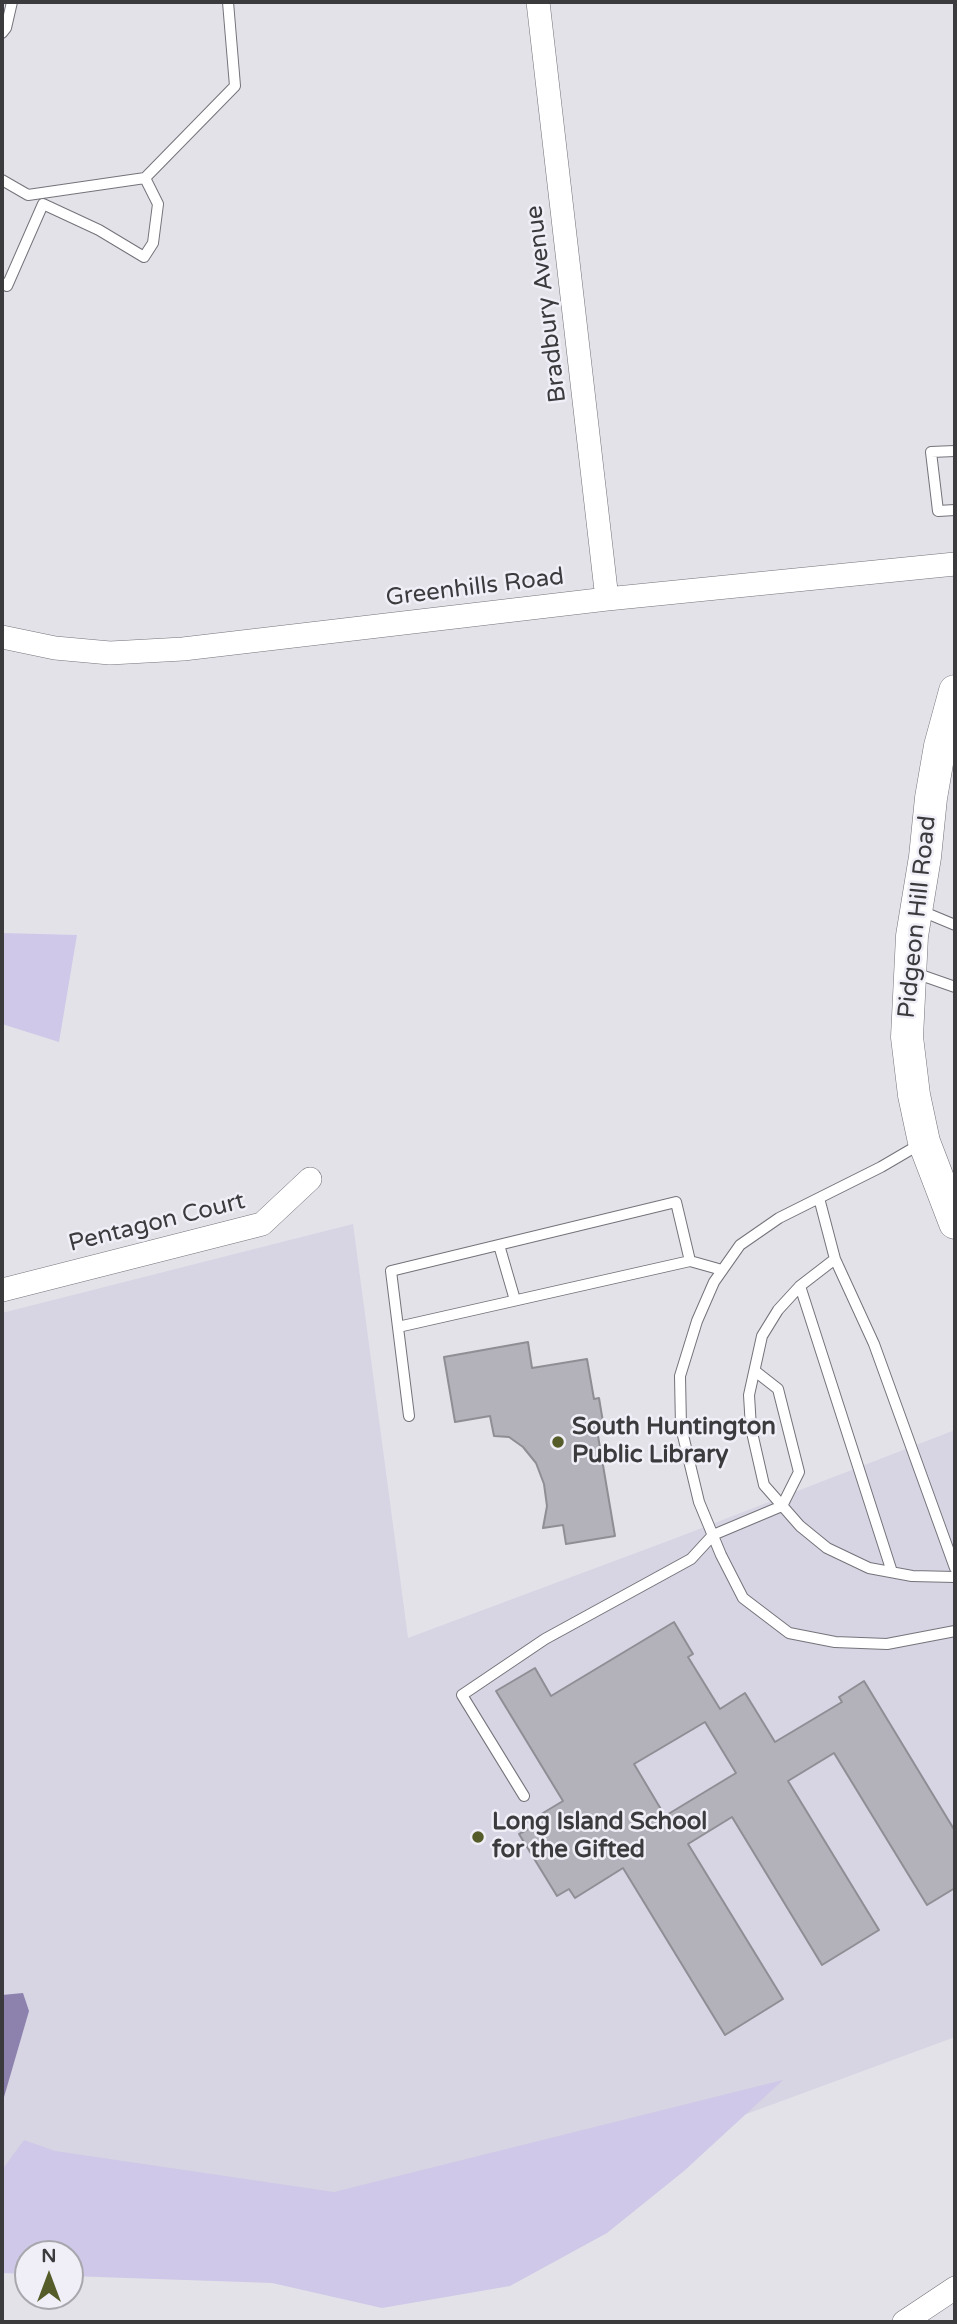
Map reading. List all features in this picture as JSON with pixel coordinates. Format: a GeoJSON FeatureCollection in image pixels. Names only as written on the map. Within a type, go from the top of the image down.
{"type":"FeatureCollection","features":[{"type":"Feature","properties":{"kind":"street","name":"Bradbury Avenue"},"geometry":{"type":"LineString","coordinates":[[538,2],[607,600]]}},
{"type":"Feature","properties":{"kind":"street","name":"Greenhills Road"},"geometry":{"type":"LineString","coordinates":[[2,637],[55,648],[110,653],[166,650],[955,564]]}},
{"type":"Feature","properties":{"kind":"street","name":"Pidgeon Hill Road"},"geometry":{"type":"LineString","coordinates":[[955,691],[948,747],[930,798],[910,971],[907,1037],[914,1095],[924,1142],[955,1223]]}},
{"type":"Feature","properties":{"kind":"street","name":"Pentagon Court"},"geometry":{"type":"LineString","coordinates":[[2,1290],[262,1224],[310,1179]]}},
{"type":"Feature","properties":{"kind":"street"},"geometry":{"type":"LineString","coordinates":[[904,2322],[955,2288]]}},
{"type":"Feature","properties":{"kind":"lane"},"geometry":{"type":"LineString","coordinates":[[2,33],[6,28],[12,2]]}},
{"type":"Feature","properties":{"kind":"lane"},"geometry":{"type":"LineString","coordinates":[[2,180],[28,195],[145,178],[235,86],[228,2]]}},
{"type":"Feature","properties":{"kind":"lane"},"geometry":{"type":"LineString","coordinates":[[2,283],[7,286],[43,204],[99,230],[144,257],[153,243],[158,204],[145,178]]}},
{"type":"Feature","properties":{"kind":"lane"},"geometry":{"type":"LineString","coordinates":[[955,451],[931,452],[938,511],[955,510]]}},
{"type":"Feature","properties":{"kind":"lane"},"geometry":{"type":"LineString","coordinates":[[917,909],[955,925]]}},
{"type":"Feature","properties":{"kind":"lane"},"geometry":{"type":"LineString","coordinates":[[910,971],[955,987]]}},
{"type":"Feature","properties":{"kind":"lane"},"geometry":{"type":"LineString","coordinates":[[924,1142],[881,1167],[779,1218],[740,1245],[714,1282],[697,1321],[680,1376],[681,1427],[699,1502],[743,1598],[789,1633],[835,1642],[887,1644],[955,1631]]}},
{"type":"Feature","properties":{"kind":"lane"},"geometry":{"type":"LineString","coordinates":[[819,1198],[835,1259],[874,1344],[955,1568]]}},
{"type":"Feature","properties":{"kind":"lane"},"geometry":{"type":"LineString","coordinates":[[409,1416],[391,1271],[676,1202],[690,1261]]}},
{"type":"Feature","properties":{"kind":"lane"},"geometry":{"type":"LineString","coordinates":[[499,1245],[515,1300]]}},
{"type":"Feature","properties":{"kind":"lane"},"geometry":{"type":"LineString","coordinates":[[835,1259],[800,1286],[778,1310],[762,1336],[749,1395],[751,1428],[764,1485],[800,1526],[827,1548],[869,1568],[912,1576],[955,1577]]}},
{"type":"Feature","properties":{"kind":"lane"},"geometry":{"type":"LineString","coordinates":[[398,1327],[690,1261],[722,1270]]}},
{"type":"Feature","properties":{"kind":"lane"},"geometry":{"type":"LineString","coordinates":[[800,1286],[892,1572]]}},
{"type":"Feature","properties":{"kind":"lane"},"geometry":{"type":"LineString","coordinates":[[524,1796],[462,1695],[545,1639],[691,1559],[713,1535],[782,1506],[799,1472],[778,1389],[755,1371]]}},
{"type":"Feature","properties":{"kind":"shaded area"},"geometry":{"type":"Polygon","coordinates":[[[2,933],[77,935],[59,1042],[2,1024],[2,933]]]}},
{"type":"Feature","properties":{"kind":"shaded area","name":"Long Island School for the Gifted"},"geometry":{"type":"Polygon","coordinates":[[[353,1224],[408,1638],[955,1430],[955,2037],[397,2243],[2,2176],[2,1313],[353,1224]]]}},
{"type":"Feature","properties":{"kind":"shaded area"},"geometry":{"type":"Polygon","coordinates":[[[23,1993],[29,2011],[2,2104],[2,1995],[23,1993]]]}},
{"type":"Feature","properties":{"kind":"shaded area"},"geometry":{"type":"Polygon","coordinates":[[[783,2080],[684,2171],[607,2233],[510,2286],[382,2308],[272,2283],[84,2276],[84,2240],[14,2240],[14,2273],[2,2273],[2,2170],[24,2140],[55,2151],[334,2192],[783,2080]]]}},
{"type":"Feature","properties":{"kind":"building","name":"South Huntington Public Library"},"geometry":{"type":"Polygon","coordinates":[[[528,1342],[532,1368],[587,1359],[594,1399],[599,1398],[603,1422],[596,1424],[615,1536],[566,1544],[563,1525],[543,1528],[547,1506],[544,1484],[536,1463],[523,1447],[509,1437],[494,1436],[490,1416],[455,1422],[444,1357],[528,1342]]]}},
{"type":"Feature","properties":{"kind":"building"},"geometry":{"type":"Polygon","coordinates":[[[674,1622],[693,1654],[688,1657],[720,1709],[745,1693],[775,1742],[842,1702],[839,1697],[864,1681],[955,1831],[955,1888],[927,1905],[834,1753],[788,1781],[879,1930],[822,1965],[732,1817],[688,1844],[783,1999],[725,2035],[623,1868],[575,1898],[569,1889],[557,1896],[519,1834],[532,1827],[528,1822],[563,1801],[496,1691],[535,1668],[551,1696],[674,1622]],[[705,1722],[634,1764],[665,1816],[736,1773],[705,1722]]]}},
{"type":"Feature","properties":{"kind":"place","name":"South Huntington Public Library"},"geometry":{"type":"Point","coordinates":[558,1442]}},
{"type":"Feature","properties":{"kind":"place","name":"Long Island School for the Gifted"},"geometry":{"type":"Point","coordinates":[478,1837]}}]}
